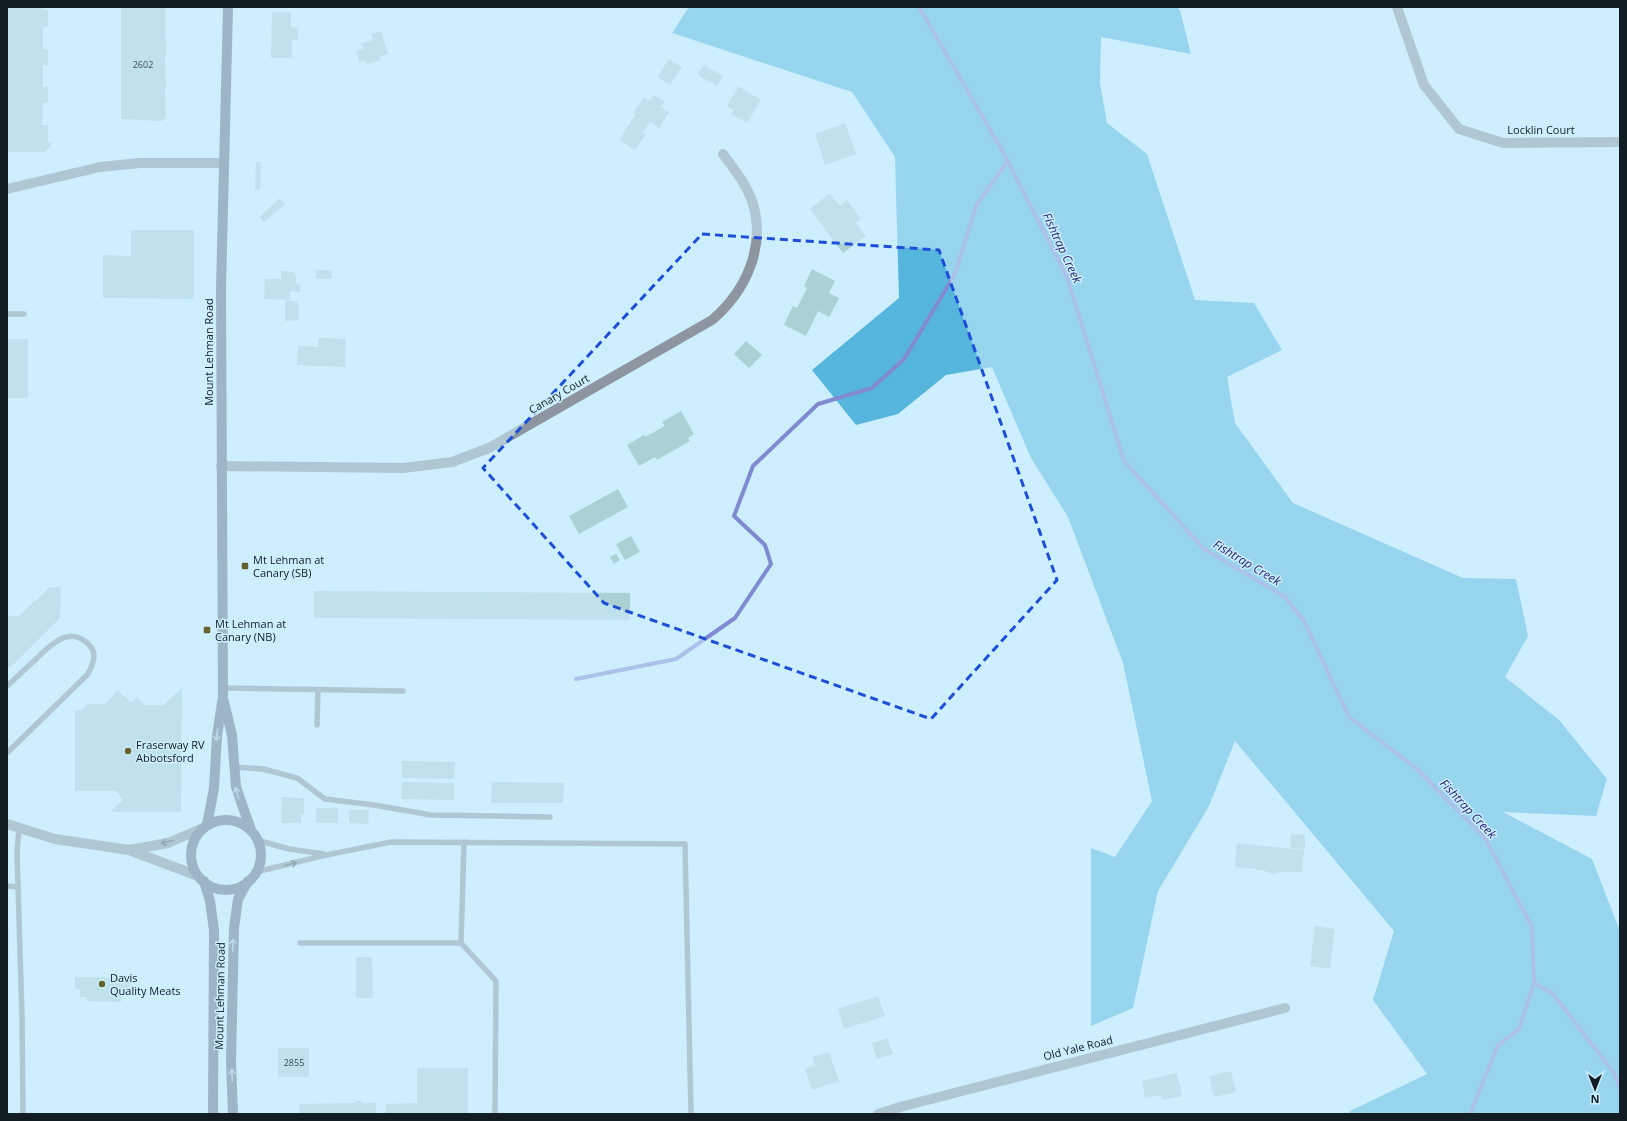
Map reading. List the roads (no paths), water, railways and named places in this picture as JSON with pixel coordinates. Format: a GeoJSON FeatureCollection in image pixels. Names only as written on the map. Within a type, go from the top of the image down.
{"type":"FeatureCollection","features":[{"type":"Feature","properties":{"kind":"main road","name":"Mount Lehman Road"},"geometry":{"type":"LineString","coordinates":[[205,827],[214,783],[217,736],[223,692],[221,289],[228,7]]}},
{"type":"Feature","properties":{"kind":"main road","name":"Mount Lehman Road"},"geometry":{"type":"LineString","coordinates":[[223,692],[232,735],[237,793],[250,830]]}},
{"type":"Feature","properties":{"kind":"main road"},"geometry":{"type":"LineString","coordinates":[[230,820],[241,823],[250,830],[257,840],[260,851],[260,862],[256,872],[248,881],[239,887],[228,889],[217,888],[201,879],[193,866],[191,855],[193,843],[198,833],[205,827],[218,821],[230,820]]}},
{"type":"Feature","properties":{"kind":"main road","name":"Mount Lehman Road"},"geometry":{"type":"LineString","coordinates":[[201,879],[210,901],[214,930],[213,1114]]}},
{"type":"Feature","properties":{"kind":"main road","name":"Mount Lehman Road"},"geometry":{"type":"LineString","coordinates":[[233,1114],[231,1062],[234,928],[238,899],[248,881]]}},
{"type":"Feature","properties":{"kind":"street","name":"Locklin Court"},"geometry":{"type":"LineString","coordinates":[[1397,7],[1424,85],[1459,129],[1503,143],[1620,142]]}},
{"type":"Feature","properties":{"kind":"street","name":"Canary Court"},"geometry":{"type":"LineString","coordinates":[[221,466],[403,468],[452,462],[489,448],[712,320],[731,302],[744,281],[750,268],[756,241],[757,226],[753,204],[743,181],[723,154]]}},
{"type":"Feature","properties":{"kind":"street"},"geometry":{"type":"LineString","coordinates":[[7,189],[100,167],[140,163],[224,164]]}},
{"type":"Feature","properties":{"kind":"street"},"geometry":{"type":"LineString","coordinates":[[7,824],[55,839],[129,850],[201,879]]}},
{"type":"Feature","properties":{"kind":"street"},"geometry":{"type":"LineString","coordinates":[[129,850],[168,843],[205,827]]}},
{"type":"Feature","properties":{"kind":"street","name":"Old Yale Road"},"geometry":{"type":"LineString","coordinates":[[878,1114],[900,1107],[1285,1008]]}},
{"type":"Feature","properties":{"kind":"lane"},"geometry":{"type":"LineString","coordinates":[[7,314],[24,314]]}},
{"type":"Feature","properties":{"kind":"lane"},"geometry":{"type":"LineString","coordinates":[[7,686],[57,640],[72,636],[83,640],[92,647],[94,656],[93,665],[88,674],[7,753]]}},
{"type":"Feature","properties":{"kind":"lane"},"geometry":{"type":"LineString","coordinates":[[317,725],[318,691]]}},
{"type":"Feature","properties":{"kind":"lane"},"geometry":{"type":"LineString","coordinates":[[223,692],[403,691]]}},
{"type":"Feature","properties":{"kind":"lane"},"geometry":{"type":"LineString","coordinates":[[234,767],[263,769],[297,778],[325,799],[374,805],[431,815],[550,817]]}},
{"type":"Feature","properties":{"kind":"lane"},"geometry":{"type":"LineString","coordinates":[[19,829],[17,853],[22,1017],[23,1114]]}},
{"type":"Feature","properties":{"kind":"lane"},"geometry":{"type":"LineString","coordinates":[[257,840],[289,849],[326,855]]}},
{"type":"Feature","properties":{"kind":"lane"},"geometry":{"type":"LineString","coordinates":[[256,872],[326,855],[390,842],[684,844],[691,1114]]}},
{"type":"Feature","properties":{"kind":"lane"},"geometry":{"type":"LineString","coordinates":[[464,842],[461,943],[496,981],[495,1114]]}},
{"type":"Feature","properties":{"kind":"lane"},"geometry":{"type":"LineString","coordinates":[[7,886],[18,887]]}},
{"type":"Feature","properties":{"kind":"lane"},"geometry":{"type":"LineString","coordinates":[[300,943],[461,943]]}},
{"type":"Feature","properties":{"kind":"waterway","name":"Fishtrap Creek"},"geometry":{"type":"LineString","coordinates":[[919,7],[1003,152],[1067,277],[1124,461],[1204,549],[1285,597],[1304,621],[1349,717],[1417,769],[1485,838],[1532,927],[1534,983],[1519,1029],[1498,1045],[1470,1114]]}},
{"type":"Feature","properties":{"kind":"waterway"},"geometry":{"type":"LineString","coordinates":[[576,679],[676,659],[735,618],[771,564],[765,545],[734,516],[753,466],[818,404],[872,388],[904,359],[955,274],[976,206],[1007,162]]}},
{"type":"Feature","properties":{"kind":"waterway","name":"Fishtrap Creek"},"geometry":{"type":"LineString","coordinates":[[1534,983],[1553,994],[1614,1073],[1620,1088]]}},
{"type":"Feature","properties":{"kind":"place","name":"Mt Lehman at Canary (SB)"},"geometry":{"type":"Point","coordinates":[245,566]}},
{"type":"Feature","properties":{"kind":"place","name":"Mt Lehman at Canary (NB)"},"geometry":{"type":"Point","coordinates":[207,630]}},
{"type":"Feature","properties":{"kind":"place","name":"Fraserway RV Abbotsford"},"geometry":{"type":"Point","coordinates":[128,751]}},
{"type":"Feature","properties":{"kind":"place","name":"Davis Quality Meats"},"geometry":{"type":"Point","coordinates":[102,984]}}]}
